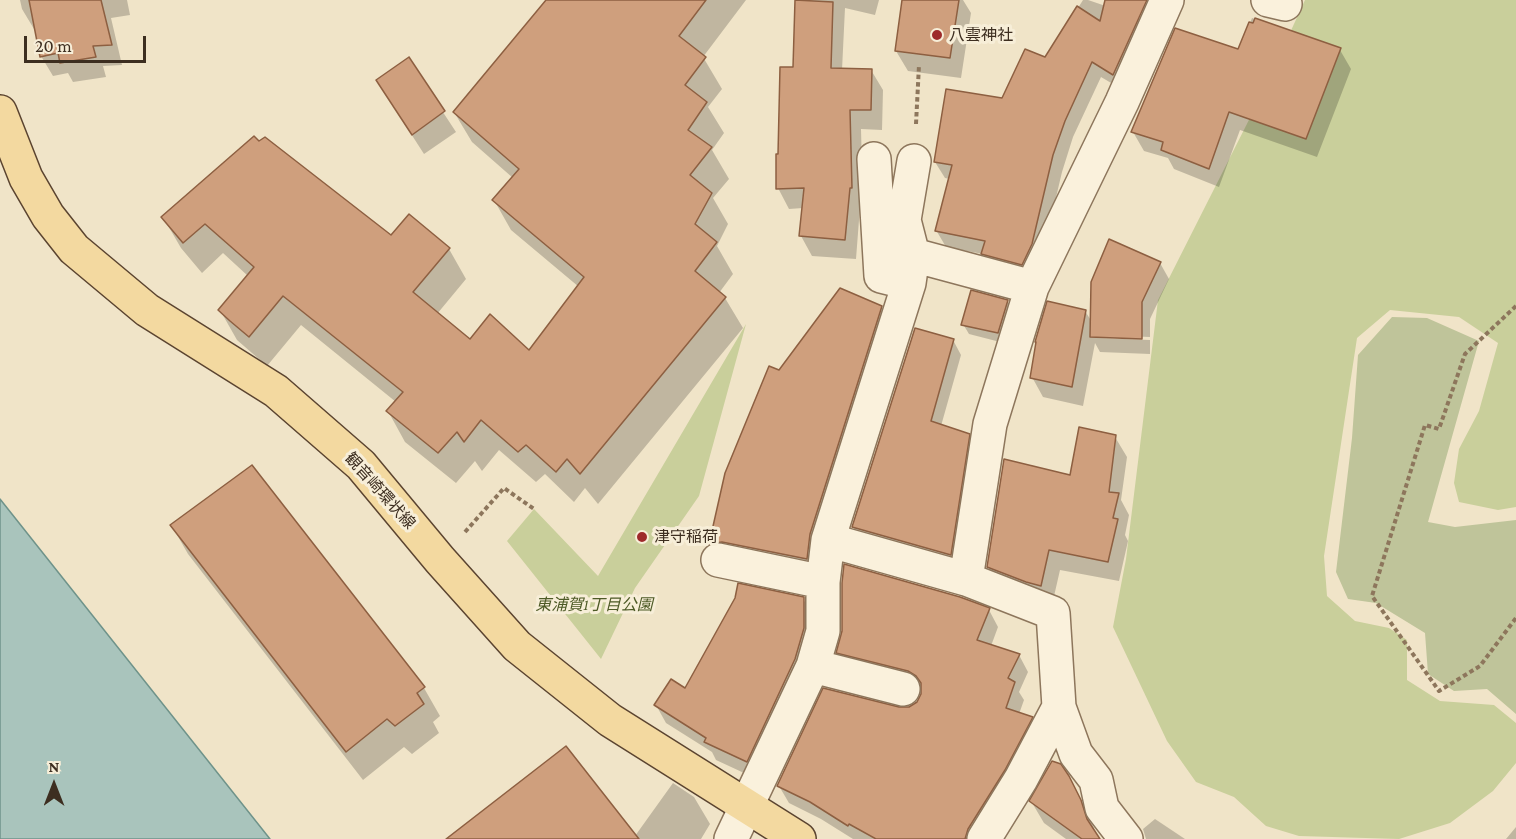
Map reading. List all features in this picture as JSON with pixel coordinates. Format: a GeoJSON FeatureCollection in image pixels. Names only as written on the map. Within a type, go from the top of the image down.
{"type":"FeatureCollection","features":[{"type":"Feature","properties":{"kind":"main road","name":"観音崎環状線"},"geometry":{"type":"LineString","coordinates":[[0,112],[26,178],[48,216],[74,249],[147,310],[276,391],[361,465],[440,560],[517,646],[610,720],[799,839]]}},
{"type":"Feature","properties":{"kind":"street"},"geometry":{"type":"LineString","coordinates":[[966,579],[990,424],[1032,287],[1122,102],[1167,0]]}},
{"type":"Feature","properties":{"kind":"street"},"geometry":{"type":"LineString","coordinates":[[874,159],[881,276],[911,269],[1032,287]]}},
{"type":"Feature","properties":{"kind":"street"},"geometry":{"type":"LineString","coordinates":[[731,839],[813,666],[824,632],[823,582],[828,540],[911,269],[904,220],[914,161]]}},
{"type":"Feature","properties":{"kind":"street"},"geometry":{"type":"LineString","coordinates":[[828,540],[966,579],[1053,613],[1059,707],[1076,754],[1096,780],[1102,808],[1126,839]]}},
{"type":"Feature","properties":{"kind":"street"},"geometry":{"type":"LineString","coordinates":[[718,560],[823,582]]}},
{"type":"Feature","properties":{"kind":"street"},"geometry":{"type":"LineString","coordinates":[[813,666],[903,688]]}},
{"type":"Feature","properties":{"kind":"street"},"geometry":{"type":"LineString","coordinates":[[984,839],[1021,778],[1059,707]]}},
{"type":"Feature","properties":{"kind":"path"},"geometry":{"type":"LineString","coordinates":[[914,161],[919,65]]}},
{"type":"Feature","properties":{"kind":"path"},"geometry":{"type":"LineString","coordinates":[[1516,306],[1465,354],[1439,429],[1425,425],[1372,596],[1439,691],[1480,666],[1516,618]]}},
{"type":"Feature","properties":{"kind":"path"},"geometry":{"type":"LineString","coordinates":[[440,560],[504,488],[534,509]]}},
{"type":"Feature","properties":{"kind":"green space"},"geometry":{"type":"Polygon","coordinates":[[[1305,0],[1516,0],[1516,507],[1498,510],[1459,502],[1454,483],[1459,449],[1479,411],[1498,343],[1459,317],[1390,310],[1357,338],[1324,556],[1327,596],[1355,621],[1389,628],[1407,640],[1407,680],[1440,701],[1494,705],[1516,723],[1516,763],[1493,791],[1450,823],[1399,839],[1299,836],[1266,826],[1234,797],[1196,782],[1167,741],[1113,627],[1126,559],[1158,300],[1260,98],[1305,0]]]}},
{"type":"Feature","properties":{"kind":"green space"},"geometry":{"type":"Polygon","coordinates":[[[1392,317],[1427,318],[1479,341],[1428,522],[1455,527],[1516,520],[1516,714],[1487,689],[1454,691],[1428,674],[1425,633],[1376,603],[1348,599],[1336,572],[1352,438],[1358,355],[1392,317]]]}},
{"type":"Feature","properties":{"kind":"green space","name":"東浦賀1丁目公園"},"geometry":{"type":"Polygon","coordinates":[[[746,324],[699,496],[635,588],[601,659],[507,541],[534,509],[598,576],[746,324]]]}},
{"type":"Feature","properties":{"kind":"water"},"geometry":{"type":"Polygon","coordinates":[[[0,499],[270,839],[0,839],[0,499]]]}},
{"type":"Feature","properties":{"kind":"building"},"geometry":{"type":"Polygon","coordinates":[[[29,0],[101,0],[112,45],[93,46],[96,57],[60,63],[58,53],[40,57],[29,0]]]}},
{"type":"Feature","properties":{"kind":"building"},"geometry":{"type":"Polygon","coordinates":[[[546,0],[706,0],[679,36],[706,57],[685,85],[707,102],[688,130],[712,147],[690,175],[712,193],[695,224],[717,242],[695,271],[726,297],[580,474],[567,459],[556,472],[526,445],[518,452],[481,420],[464,442],[457,432],[438,453],[386,411],[403,392],[283,296],[249,337],[230,321],[218,310],[254,267],[205,224],[183,243],[161,217],[254,136],[259,141],[265,137],[391,235],[409,214],[450,248],[413,292],[470,339],[490,314],[529,350],[584,277],[492,200],[519,169],[453,112],[546,0]]]}},
{"type":"Feature","properties":{"kind":"building"},"geometry":{"type":"Polygon","coordinates":[[[795,0],[833,2],[831,68],[872,69],[871,110],[850,110],[852,188],[850,188],[845,240],[799,236],[804,188],[776,189],[780,67],[793,67],[795,0]]]}},
{"type":"Feature","properties":{"kind":"building"},"geometry":{"type":"Polygon","coordinates":[[[902,0],[959,0],[950,58],[895,51],[902,0]]]}},
{"type":"Feature","properties":{"kind":"building"},"geometry":{"type":"Polygon","coordinates":[[[1105,0],[1147,0],[1113,75],[1092,62],[1065,121],[1053,155],[1032,244],[1022,265],[981,254],[985,241],[935,231],[952,165],[934,162],[946,89],[1002,98],[1025,49],[1045,57],[1077,6],[1100,21],[1105,0]]]}},
{"type":"Feature","properties":{"kind":"building"},"geometry":{"type":"Polygon","coordinates":[[[1255,18],[1341,48],[1306,139],[1229,112],[1209,169],[1161,150],[1163,142],[1131,132],[1175,28],[1238,49],[1249,22],[1253,23],[1255,18]]]}},
{"type":"Feature","properties":{"kind":"building"},"geometry":{"type":"Polygon","coordinates":[[[409,57],[445,111],[412,135],[376,80],[409,57]]]}},
{"type":"Feature","properties":{"kind":"building"},"geometry":{"type":"Polygon","coordinates":[[[1109,239],[1161,262],[1142,302],[1142,339],[1090,337],[1091,282],[1109,239]]]}},
{"type":"Feature","properties":{"kind":"building"},"geometry":{"type":"Polygon","coordinates":[[[840,288],[882,306],[810,534],[807,559],[722,542],[709,544],[725,473],[769,366],[779,370],[840,288]]]}},
{"type":"Feature","properties":{"kind":"building"},"geometry":{"type":"Polygon","coordinates":[[[971,290],[1008,300],[998,333],[961,325],[971,290]]]}},
{"type":"Feature","properties":{"kind":"building"},"geometry":{"type":"Polygon","coordinates":[[[1047,301],[1086,310],[1072,387],[1030,378],[1035,342],[1047,301]]]}},
{"type":"Feature","properties":{"kind":"building"},"geometry":{"type":"Polygon","coordinates":[[[915,328],[954,339],[931,421],[970,434],[951,555],[852,527],[915,328]]]}},
{"type":"Feature","properties":{"kind":"building"},"geometry":{"type":"Polygon","coordinates":[[[1079,427],[1116,435],[1109,492],[1119,493],[1113,518],[1118,519],[1108,562],[1049,550],[1041,586],[987,567],[1004,459],[1070,475],[1079,427]]]}},
{"type":"Feature","properties":{"kind":"building"},"geometry":{"type":"Polygon","coordinates":[[[252,465],[425,687],[417,693],[424,704],[395,726],[387,719],[346,752],[170,525],[252,465]]]}},
{"type":"Feature","properties":{"kind":"building"},"geometry":{"type":"Polygon","coordinates":[[[844,564],[960,597],[990,608],[977,640],[1020,654],[1008,678],[1015,682],[1006,708],[1033,717],[1005,770],[968,829],[965,839],[876,839],[777,786],[823,688],[899,707],[909,707],[917,702],[921,694],[921,683],[908,671],[836,653],[842,631],[844,564]]]}},
{"type":"Feature","properties":{"kind":"building"},"geometry":{"type":"Polygon","coordinates":[[[738,583],[804,597],[804,628],[795,659],[747,762],[704,742],[706,738],[654,705],[671,679],[685,688],[735,598],[738,583]]]}},
{"type":"Feature","properties":{"kind":"building"},"geometry":{"type":"Polygon","coordinates":[[[566,746],[639,839],[446,839],[566,746]]]}},
{"type":"Feature","properties":{"kind":"building"},"geometry":{"type":"Polygon","coordinates":[[[1052,761],[1061,764],[1069,776],[1081,800],[1087,819],[1100,839],[1082,839],[1029,801],[1052,761]]]}},
{"type":"Feature","properties":{"kind":"place","name":"八雲神社"},"geometry":{"type":"Point","coordinates":[937,35]}},
{"type":"Feature","properties":{"kind":"place","name":"津守稲荷"},"geometry":{"type":"Point","coordinates":[642,537]}}]}
